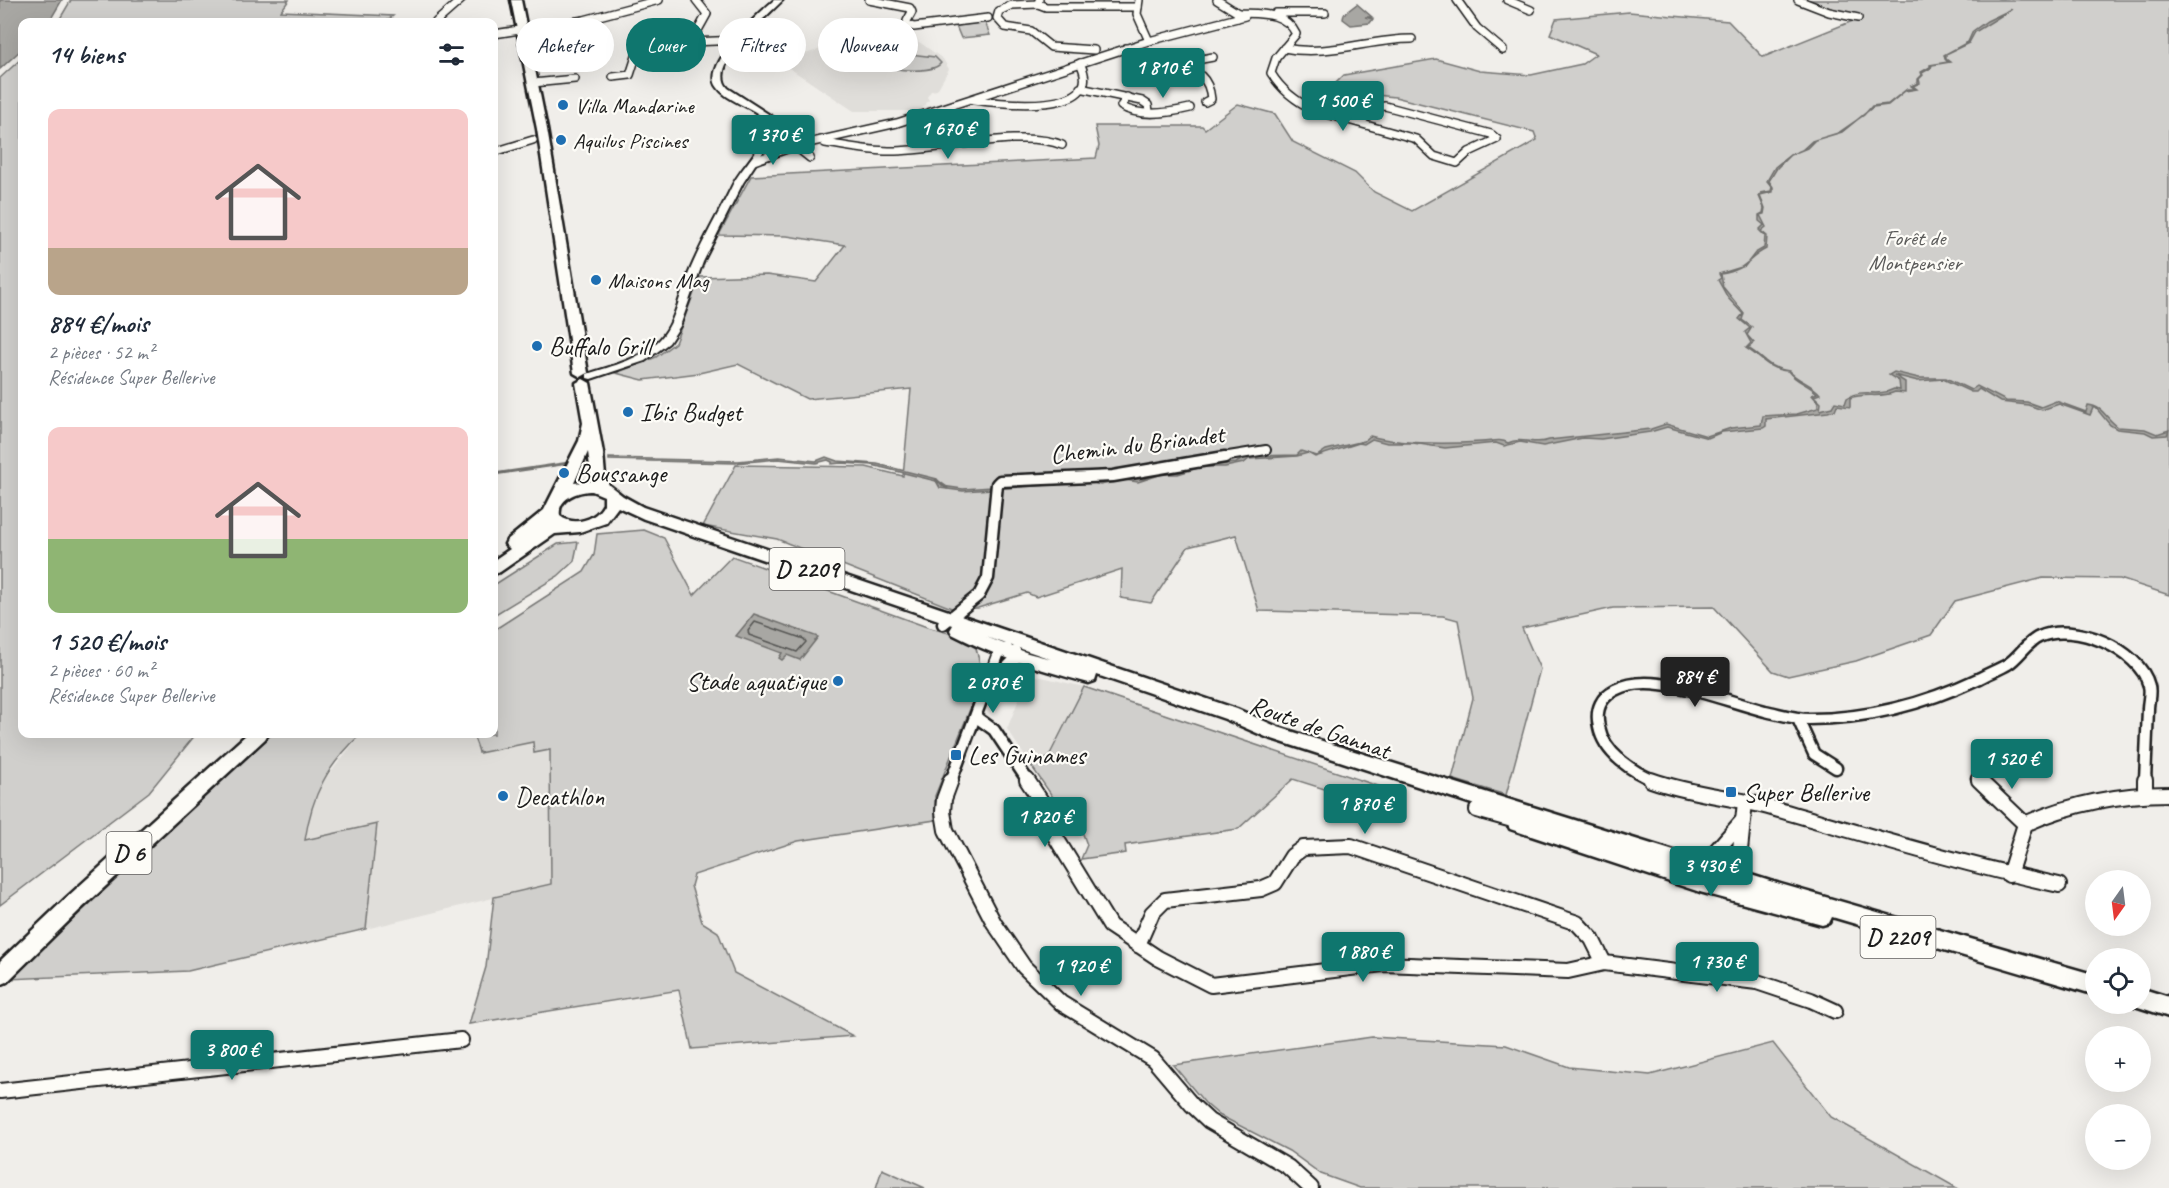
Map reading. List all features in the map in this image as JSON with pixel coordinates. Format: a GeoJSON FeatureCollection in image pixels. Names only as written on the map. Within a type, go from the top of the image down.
{"type":"FeatureCollection","features":[{"type":"Feature","properties":{"kind":"main road"},"geometry":{"type":"LineString","coordinates":[[516,0],[520,18]]}},
{"type":"Feature","properties":{"kind":"main road"},"geometry":{"type":"LineString","coordinates":[[498,565],[551,530],[591,523],[605,516],[612,505],[608,492],[597,476],[585,377],[539,144],[531,72]]}},
{"type":"Feature","properties":{"kind":"main road"},"geometry":{"type":"LineString","coordinates":[[567,526],[556,521],[551,512],[552,506],[560,496],[586,441],[589,419]]}},
{"type":"Feature","properties":{"kind":"main road"},"geometry":{"type":"LineString","coordinates":[[560,496],[582,486],[608,492]]}},
{"type":"Feature","properties":{"kind":"main road","name":"Route de Gannat"},"geometry":{"type":"LineString","coordinates":[[608,492],[649,515],[945,621],[1009,647],[1477,810],[1738,887],[2085,984]]}},
{"type":"Feature","properties":{"kind":"main road"},"geometry":{"type":"LineString","coordinates":[[498,554],[551,512]]}},
{"type":"Feature","properties":{"kind":"main road","name":"Route de Gannat"},"geometry":{"type":"LineString","coordinates":[[605,516],[627,516],[654,523],[945,621]]}},
{"type":"Feature","properties":{"kind":"main road","name":"Route de Gannat"},"geometry":{"type":"LineString","coordinates":[[1009,647],[1169,693],[1335,753],[1711,876],[1738,887]]}},
{"type":"Feature","properties":{"kind":"main road","name":"D 6"},"geometry":{"type":"LineString","coordinates":[[0,961],[118,856],[243,738]]}},
{"type":"Feature","properties":{"kind":"main road","name":"D 6"},"geometry":{"type":"LineString","coordinates":[[0,975],[73,904],[255,738]]}},
{"type":"Feature","properties":{"kind":"main road"},"geometry":{"type":"LineString","coordinates":[[2151,1002],[2169,1007]]}},
{"type":"Feature","properties":{"kind":"street"},"geometry":{"type":"LineString","coordinates":[[441,18],[461,0]]}},
{"type":"Feature","properties":{"kind":"street"},"geometry":{"type":"LineString","coordinates":[[590,18],[636,3],[659,0]]}},
{"type":"Feature","properties":{"kind":"street"},"geometry":{"type":"LineString","coordinates":[[696,0],[707,14],[705,18]]}},
{"type":"Feature","properties":{"kind":"street"},"geometry":{"type":"LineString","coordinates":[[869,0],[910,8],[912,12],[906,21],[908,25],[914,27],[988,18]]}},
{"type":"Feature","properties":{"kind":"street"},"geometry":{"type":"LineString","coordinates":[[1217,0],[1237,16]]}},
{"type":"Feature","properties":{"kind":"street"},"geometry":{"type":"LineString","coordinates":[[1457,0],[1468,19],[1485,37],[1503,50]]}},
{"type":"Feature","properties":{"kind":"street"},"geometry":{"type":"LineString","coordinates":[[1507,0],[1531,10]]}},
{"type":"Feature","properties":{"kind":"street"},"geometry":{"type":"LineString","coordinates":[[1798,0],[1829,12],[1858,18]]}},
{"type":"Feature","properties":{"kind":"street"},"geometry":{"type":"LineString","coordinates":[[759,18],[773,1]]}},
{"type":"Feature","properties":{"kind":"street"},"geometry":{"type":"LineString","coordinates":[[1094,50],[1051,47],[1031,31],[1005,27],[998,18],[999,11],[1004,7],[1039,2],[1046,7],[1138,4],[1137,14],[1149,41]]}},
{"type":"Feature","properties":{"kind":"street"},"geometry":{"type":"LineString","coordinates":[[838,141],[1126,48],[1237,16],[1325,13]]}},
{"type":"Feature","properties":{"kind":"street"},"geometry":{"type":"LineString","coordinates":[[1270,14],[1288,22],[1296,34],[1271,68],[1272,79],[1309,109],[1416,139],[1434,156],[1457,163],[1469,152],[1496,141],[1496,136],[1385,106],[1377,106],[1360,123]]}},
{"type":"Feature","properties":{"kind":"street"},"geometry":{"type":"LineString","coordinates":[[498,33],[516,31]]}},
{"type":"Feature","properties":{"kind":"street"},"geometry":{"type":"LineString","coordinates":[[1284,48],[1301,53],[1318,52],[1367,42],[1412,39]]}},
{"type":"Feature","properties":{"kind":"street"},"geometry":{"type":"LineString","coordinates":[[1126,48],[1197,72],[1210,84],[1211,99],[1205,102]]}},
{"type":"Feature","properties":{"kind":"street"},"geometry":{"type":"LineString","coordinates":[[1175,64],[1213,57]]}},
{"type":"Feature","properties":{"kind":"street"},"geometry":{"type":"LineString","coordinates":[[967,100],[1041,105],[1064,98],[1080,88],[1085,76],[1080,63]]}},
{"type":"Feature","properties":{"kind":"street"},"geometry":{"type":"LineString","coordinates":[[613,77],[630,75],[631,72]]}},
{"type":"Feature","properties":{"kind":"street"},"geometry":{"type":"LineString","coordinates":[[585,377],[643,357],[664,343],[673,327],[694,273],[741,179],[761,151],[771,126],[770,119],[724,88],[717,79],[719,72]]}},
{"type":"Feature","properties":{"kind":"street"},"geometry":{"type":"LineString","coordinates":[[533,83],[575,79]]}},
{"type":"Feature","properties":{"kind":"street"},"geometry":{"type":"LineString","coordinates":[[944,107],[958,98],[1001,84],[1025,81]]}},
{"type":"Feature","properties":{"kind":"street"},"geometry":{"type":"LineString","coordinates":[[1080,88],[1146,102],[1149,111]]}},
{"type":"Feature","properties":{"kind":"street"},"geometry":{"type":"LineString","coordinates":[[1127,97],[1122,103],[1123,108],[1132,112],[1190,108]]}},
{"type":"Feature","properties":{"kind":"street"},"geometry":{"type":"LineString","coordinates":[[754,161],[783,149],[814,142],[838,141],[889,151],[1025,139],[1051,140],[1062,145]]}},
{"type":"Feature","properties":{"kind":"street"},"geometry":{"type":"LineString","coordinates":[[510,148],[539,144]]}},
{"type":"Feature","properties":{"kind":"street"},"geometry":{"type":"LineString","coordinates":[[498,151],[539,144]]}},
{"type":"Feature","properties":{"kind":"street"},"geometry":{"type":"LineString","coordinates":[[795,146],[810,158]]}},
{"type":"Feature","properties":{"kind":"street"},"geometry":{"type":"LineString","coordinates":[[761,151],[783,149]]}},
{"type":"Feature","properties":{"kind":"street","name":"Chemin du Briandet"},"geometry":{"type":"LineString","coordinates":[[945,621],[975,600],[984,590],[988,578],[996,487],[1007,480],[1113,476],[1266,450]]}},
{"type":"Feature","properties":{"kind":"street"},"geometry":{"type":"LineString","coordinates":[[2059,885],[2009,875],[1745,802],[1656,782],[1620,762],[1602,737],[1597,720],[1606,695],[1621,687],[1639,683],[1661,684],[1798,719],[1832,719],[1876,712],[1941,696],[2008,664],[2039,637],[2070,632],[2086,635],[2113,646],[2137,664],[2149,686],[2145,793]]}},
{"type":"Feature","properties":{"kind":"street"},"geometry":{"type":"LineString","coordinates":[[1009,647],[988,686],[944,799],[943,813],[946,830],[1009,948],[1024,968],[1059,1001],[1086,1020],[1144,1052],[1162,1068],[1207,1120],[1228,1134],[1270,1154],[1297,1172],[1311,1188]]}},
{"type":"Feature","properties":{"kind":"street"},"geometry":{"type":"LineString","coordinates":[[988,686],[1009,647]]}},
{"type":"Feature","properties":{"kind":"street"},"geometry":{"type":"LineString","coordinates":[[976,717],[994,730],[1043,804],[1050,828],[1110,926],[1158,958],[1211,985],[1383,964],[1568,971],[1604,963],[1757,982],[1811,1000],[1835,1011]]}},
{"type":"Feature","properties":{"kind":"street"},"geometry":{"type":"LineString","coordinates":[[1798,719],[1814,754],[1836,768]]}},
{"type":"Feature","properties":{"kind":"street"},"geometry":{"type":"LineString","coordinates":[[1977,778],[2025,824]]}},
{"type":"Feature","properties":{"kind":"street"},"geometry":{"type":"LineString","coordinates":[[2009,875],[2025,824],[2048,812],[2145,793],[2169,794]]}},
{"type":"Feature","properties":{"kind":"street"},"geometry":{"type":"LineString","coordinates":[[1738,887],[1745,802]]}},
{"type":"Feature","properties":{"kind":"street"},"geometry":{"type":"LineString","coordinates":[[1477,810],[1711,876]]}},
{"type":"Feature","properties":{"kind":"street"},"geometry":{"type":"LineString","coordinates":[[1711,876],[1707,861],[1743,820]]}},
{"type":"Feature","properties":{"kind":"street"},"geometry":{"type":"LineString","coordinates":[[1138,945],[1152,913],[1165,900],[1261,889],[1275,883],[1292,856],[1303,848],[1351,846],[1577,922],[1592,939],[1604,963]]}},
{"type":"Feature","properties":{"kind":"street"},"geometry":{"type":"LineString","coordinates":[[0,1091],[461,1040]]}},
{"type":"Feature","properties":{"kind":"shaded area"},"geometry":{"type":"Polygon","coordinates":[[[918,41],[943,59],[949,69],[937,90],[931,91],[927,97],[929,100],[920,111],[854,111],[795,72],[806,72],[806,54],[818,50],[818,72],[918,72],[918,41]]]}},
{"type":"Feature","properties":{"kind":"shaded area"},"geometry":{"type":"Polygon","coordinates":[[[1029,674],[1084,687],[1047,758],[1030,764],[1007,729],[1029,674]]]}},
{"type":"Feature","properties":{"kind":"shaded area"},"geometry":{"type":"Polygon","coordinates":[[[358,738],[474,738],[479,753],[534,742],[550,749],[551,884],[366,929],[376,825],[305,840],[311,805],[318,788],[358,738]]]}},
{"type":"Feature","properties":{"kind":"green space"},"geometry":{"type":"Polygon","coordinates":[[[71,0],[289,0],[281,11],[393,16],[390,18],[60,18],[71,0]]]}},
{"type":"Feature","properties":{"kind":"green space","name":"Forêt de Montpensier"},"geometry":{"type":"Polygon","coordinates":[[[1794,0],[2169,0],[2169,595],[2120,579],[2043,578],[1955,601],[1931,635],[1856,661],[1788,676],[1773,671],[1714,607],[1613,608],[1522,628],[1540,669],[1506,795],[1452,779],[1473,698],[1458,620],[1443,616],[1259,611],[1236,535],[1188,547],[1151,603],[1121,598],[1122,569],[1036,597],[1027,593],[978,608],[954,609],[777,539],[703,526],[736,465],[866,467],[903,476],[911,389],[807,399],[738,364],[699,373],[643,380],[616,373],[656,357],[675,343],[700,277],[767,275],[816,282],[845,245],[787,236],[719,235],[751,176],[1096,158],[1099,146],[1095,126],[1202,126],[1205,129],[1238,104],[1275,114],[1293,142],[1355,173],[1374,192],[1412,211],[1537,140],[1534,132],[1395,97],[1357,93],[1333,86],[1344,75],[1436,59],[1480,71],[1531,75],[1582,64],[1596,54],[1550,34],[1556,19],[1629,12],[1728,21],[1763,57],[1855,20],[1794,0]]]}},
{"type":"Feature","properties":{"kind":"green space"},"geometry":{"type":"Polygon","coordinates":[[[985,22],[990,35],[961,38],[956,26],[985,22]]]}},
{"type":"Feature","properties":{"kind":"green space"},"geometry":{"type":"Polygon","coordinates":[[[918,55],[935,57],[941,63],[918,70],[918,55]]]}},
{"type":"Feature","properties":{"kind":"green space"},"geometry":{"type":"Polygon","coordinates":[[[18,62],[18,738],[193,738],[149,792],[0,905],[0,78],[18,62]]]}},
{"type":"Feature","properties":{"kind":"green space"},"geometry":{"type":"Polygon","coordinates":[[[644,530],[664,538],[694,595],[732,556],[927,627],[956,635],[976,648],[983,677],[935,796],[935,820],[798,841],[694,875],[691,886],[702,922],[718,932],[734,973],[853,1036],[692,1049],[679,990],[469,1024],[486,967],[494,897],[551,884],[550,750],[534,753],[533,742],[479,753],[475,738],[498,738],[498,627],[584,572],[594,555],[597,534],[644,530]]]}},
{"type":"Feature","properties":{"kind":"green space"},"geometry":{"type":"Polygon","coordinates":[[[578,542],[574,561],[558,576],[498,613],[498,582],[558,544],[578,542]]]}},
{"type":"Feature","properties":{"kind":"green space"},"geometry":{"type":"Polygon","coordinates":[[[1084,687],[1402,794],[1397,812],[1293,779],[1238,829],[1125,845],[1126,853],[1081,859],[1087,845],[1083,834],[1072,825],[1030,764],[1048,758],[1084,687]]]}},
{"type":"Feature","properties":{"kind":"green space"},"geometry":{"type":"Polygon","coordinates":[[[268,738],[357,738],[330,769],[323,782],[312,809],[305,840],[377,824],[366,929],[188,971],[9,979],[268,738]]]}},
{"type":"Feature","properties":{"kind":"green space"},"geometry":{"type":"Polygon","coordinates":[[[1372,1037],[1506,1045],[1569,1067],[1650,1075],[1773,1043],[1831,1117],[1957,1188],[1360,1188],[1321,1174],[1289,1151],[1219,1115],[1205,1103],[1173,1065],[1372,1037]]]}},
{"type":"Feature","properties":{"kind":"green space"},"geometry":{"type":"Polygon","coordinates":[[[882,1169],[925,1188],[876,1188],[882,1169]]]}},
{"type":"Feature","properties":{"kind":"water"},"geometry":{"type":"Polygon","coordinates":[[[0,0],[62,0],[51,18],[18,18],[18,53],[0,69],[0,0]]]}},
{"type":"Feature","properties":{"kind":"water"},"geometry":{"type":"Polygon","coordinates":[[[1357,4],[1372,17],[1365,17],[1373,19],[1370,23],[1351,25],[1343,19],[1344,14],[1357,4]]]}},
{"type":"Feature","properties":{"kind":"water"},"geometry":{"type":"Polygon","coordinates":[[[2012,9],[1975,32],[1969,43],[1946,54],[1946,59],[1950,62],[1932,65],[1931,68],[1922,73],[1923,75],[1919,79],[1920,83],[1913,86],[1917,89],[1905,91],[1888,105],[1873,107],[1866,112],[1872,106],[1888,104],[1907,89],[1915,89],[1911,86],[1918,83],[1918,79],[1922,75],[1921,72],[1930,65],[1948,62],[1945,59],[1944,55],[1968,42],[1973,31],[1987,21],[2012,9]]]}},
{"type":"Feature","properties":{"kind":"water"},"geometry":{"type":"Polygon","coordinates":[[[1790,155],[1777,168],[1769,181],[1773,187],[1773,192],[1760,195],[1765,208],[1764,214],[1760,215],[1766,227],[1761,231],[1767,236],[1766,249],[1748,262],[1755,253],[1764,248],[1765,236],[1759,230],[1764,225],[1759,221],[1759,215],[1763,213],[1764,208],[1759,196],[1761,193],[1771,191],[1772,187],[1767,181],[1775,167],[1790,155]]]}},
{"type":"Feature","properties":{"kind":"water"},"geometry":{"type":"Polygon","coordinates":[[[1741,267],[1721,274],[1723,287],[1744,313],[1742,320],[1752,327],[1747,335],[1754,343],[1748,348],[1770,365],[1746,348],[1751,343],[1745,332],[1750,328],[1739,319],[1743,314],[1728,298],[1718,280],[1721,278],[1719,274],[1741,267]]]}},
{"type":"Feature","properties":{"kind":"water"},"geometry":{"type":"Polygon","coordinates":[[[1770,365],[1789,371],[1817,391],[1820,394],[1814,396],[1821,403],[1820,410],[1832,407],[1835,402],[1845,404],[1847,398],[1859,393],[1900,390],[1899,381],[1889,375],[1894,372],[1919,378],[1946,378],[1971,390],[1977,386],[2006,401],[2027,402],[2041,407],[2056,401],[2086,412],[2088,405],[2093,406],[2101,410],[2118,427],[2145,429],[2157,434],[2169,430],[2167,435],[2153,436],[2145,432],[2117,429],[2110,425],[2096,408],[2093,408],[2090,415],[2059,404],[2042,410],[2028,405],[2000,402],[1979,389],[1971,392],[1943,379],[1918,381],[1894,375],[1905,382],[1905,393],[1856,396],[1850,398],[1850,407],[1837,405],[1835,410],[1828,412],[1766,419],[1766,426],[1763,428],[1722,432],[1708,438],[1667,427],[1650,432],[1601,439],[1583,438],[1543,446],[1520,442],[1504,446],[1496,443],[1445,448],[1413,443],[1387,443],[1372,439],[1364,444],[1359,443],[1315,457],[1309,453],[1317,456],[1326,450],[1364,441],[1370,436],[1425,443],[1499,440],[1508,443],[1518,440],[1544,442],[1651,429],[1666,424],[1707,436],[1731,428],[1761,425],[1763,416],[1797,414],[1818,408],[1818,402],[1812,395],[1817,393],[1788,371],[1770,365]]]}},
{"type":"Feature","properties":{"kind":"water"},"geometry":{"type":"Polygon","coordinates":[[[1301,451],[1308,453],[1297,456],[1249,459],[1244,463],[1225,467],[1201,467],[1178,474],[1162,474],[1138,482],[1125,480],[1100,485],[1091,482],[963,491],[940,488],[936,481],[872,465],[832,464],[828,460],[816,463],[778,459],[735,463],[609,460],[609,458],[738,461],[779,457],[816,461],[826,457],[837,461],[877,464],[937,479],[942,486],[963,489],[1124,478],[1144,479],[1157,473],[1180,472],[1195,466],[1236,463],[1244,458],[1297,455],[1301,451]]]}},
{"type":"Feature","properties":{"kind":"water"},"geometry":{"type":"Polygon","coordinates":[[[754,614],[818,637],[800,660],[787,655],[782,660],[779,658],[782,653],[736,636],[754,614]]]}},
{"type":"Feature","properties":{"kind":"waterway"},"geometry":{"type":"LineString","coordinates":[[498,473],[569,463]]}},
{"type":"Feature","properties":{"kind":"waterway"},"geometry":{"type":"LineString","coordinates":[[936,480],[947,488]]}},
{"type":"Feature","properties":{"kind":"place","name":"Villa Mandarine"},"geometry":{"type":"Point","coordinates":[563,105]}},
{"type":"Feature","properties":{"kind":"place","name":"Aquilus Piscines"},"geometry":{"type":"Point","coordinates":[561,140]}},
{"type":"Feature","properties":{"kind":"place","name":"Maisons Mag"},"geometry":{"type":"Point","coordinates":[596,280]}},
{"type":"Feature","properties":{"kind":"place","name":"Buffalo Grill"},"geometry":{"type":"Point","coordinates":[537,346]}},
{"type":"Feature","properties":{"kind":"place","name":"Ibis Budget"},"geometry":{"type":"Point","coordinates":[628,412]}},
{"type":"Feature","properties":{"kind":"place","name":"Boussange"},"geometry":{"type":"Point","coordinates":[564,473]}},
{"type":"Feature","properties":{"kind":"place","name":"Stade aquatique"},"geometry":{"type":"Point","coordinates":[838,681]}},
{"type":"Feature","properties":{"kind":"place","name":"Les Guinames"},"geometry":{"type":"Point","coordinates":[956,755]}},
{"type":"Feature","properties":{"kind":"place","name":"Super Bellerive"},"geometry":{"type":"Point","coordinates":[1731,792]}},
{"type":"Feature","properties":{"kind":"place","name":"Decathlon"},"geometry":{"type":"Point","coordinates":[503,796]}}]}
